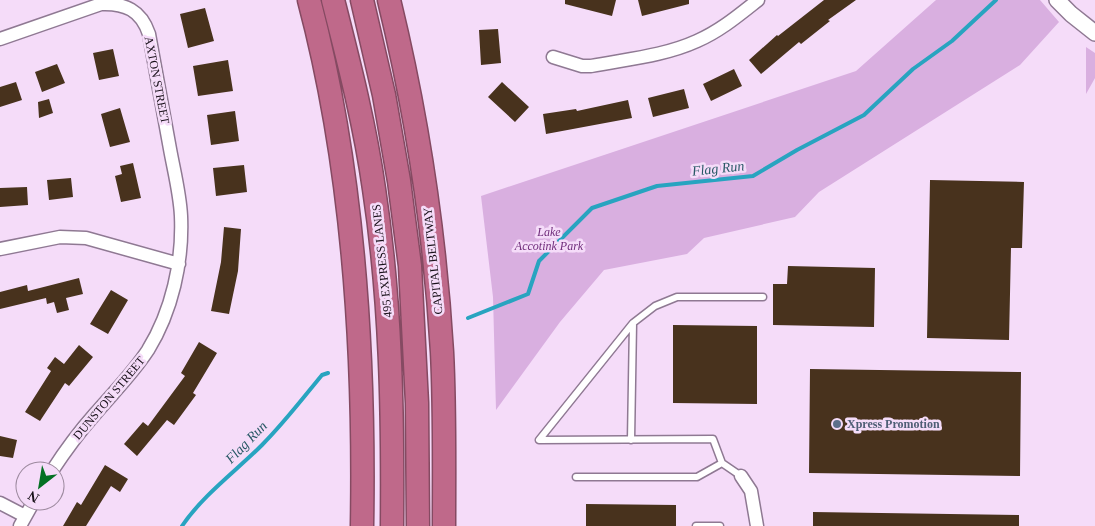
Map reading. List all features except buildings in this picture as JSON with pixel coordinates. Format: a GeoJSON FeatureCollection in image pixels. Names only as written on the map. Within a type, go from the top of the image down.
{"type":"FeatureCollection","features":[{"type":"Feature","properties":{"kind":"highway"},"geometry":{"type":"LineString","coordinates":[[309,0],[336,134],[352,246],[362,389],[362,526]]}},
{"type":"Feature","properties":{"kind":"highway","name":"495 EXPRESS LANES"},"geometry":{"type":"LineString","coordinates":[[333,0],[361,112],[375,190],[386,287],[391,365],[392,526]]}},
{"type":"Feature","properties":{"kind":"highway","name":"495 EXPRESS LANES"},"geometry":{"type":"LineString","coordinates":[[362,0],[384,95],[399,181],[410,266],[417,403],[418,526]]}},
{"type":"Feature","properties":{"kind":"highway","name":"CAPITAL BELTWAY"},"geometry":{"type":"LineString","coordinates":[[389,0],[412,105],[432,246],[442,353],[444,526]]}},
{"type":"Feature","properties":{"kind":"street"},"geometry":{"type":"LineString","coordinates":[[553,58],[582,66],[591,66],[665,52],[710,35],[758,0]]}},
{"type":"Feature","properties":{"kind":"street"},"geometry":{"type":"LineString","coordinates":[[1057,0],[1095,33]]}},
{"type":"Feature","properties":{"kind":"street","name":"AXTON STREET"},"geometry":{"type":"LineString","coordinates":[[0,39],[101,4],[115,3],[132,9],[140,17],[148,34],[175,174],[181,216],[179,264]]}},
{"type":"Feature","properties":{"kind":"street"},"geometry":{"type":"LineString","coordinates":[[0,248],[60,237],[86,238],[179,264]]}},
{"type":"Feature","properties":{"kind":"street","name":"DUNSTON STREET"},"geometry":{"type":"LineString","coordinates":[[59,461],[148,350],[160,327],[172,296],[179,264]]}},
{"type":"Feature","properties":{"kind":"street"},"geometry":{"type":"LineString","coordinates":[[741,476],[752,491],[757,526]]}},
{"type":"Feature","properties":{"kind":"street"},"geometry":{"type":"LineString","coordinates":[[0,503],[23,521]]}},
{"type":"Feature","properties":{"kind":"lane"},"geometry":{"type":"LineString","coordinates":[[741,476],[722,463],[713,439],[539,440],[633,323],[655,306],[677,297],[763,297]]}},
{"type":"Feature","properties":{"kind":"lane"},"geometry":{"type":"LineString","coordinates":[[631,440],[633,323]]}},
{"type":"Feature","properties":{"kind":"lane"},"geometry":{"type":"LineString","coordinates":[[576,477],[697,477],[722,463]]}},
{"type":"Feature","properties":{"kind":"lane"},"geometry":{"type":"LineString","coordinates":[[696,526],[720,526]]}},
{"type":"Feature","properties":{"kind":"green space","name":"Lake Accotink Park"},"geometry":{"type":"Polygon","coordinates":[[[936,0],[1040,0],[1059,22],[1020,65],[819,192],[795,217],[704,238],[687,254],[604,270],[560,322],[496,410],[493,297],[481,196],[856,71],[936,0]]]}},
{"type":"Feature","properties":{"kind":"green space"},"geometry":{"type":"Polygon","coordinates":[[[1086,47],[1095,53],[1095,78],[1086,94],[1086,47]]]}},
{"type":"Feature","properties":{"kind":"waterway","name":"Flag Run"},"geometry":{"type":"LineString","coordinates":[[468,318],[528,294],[539,261],[592,208],[657,186],[753,176],[797,150],[864,115],[913,69],[952,41],[996,0]]}},
{"type":"Feature","properties":{"kind":"waterway","name":"Flag Run"},"geometry":{"type":"LineString","coordinates":[[182,526],[200,504],[270,437],[322,375],[328,373]]}},
{"type":"Feature","properties":{"kind":"place","name":"Xpress Promotion"},"geometry":{"type":"Point","coordinates":[837,424]}}]}
